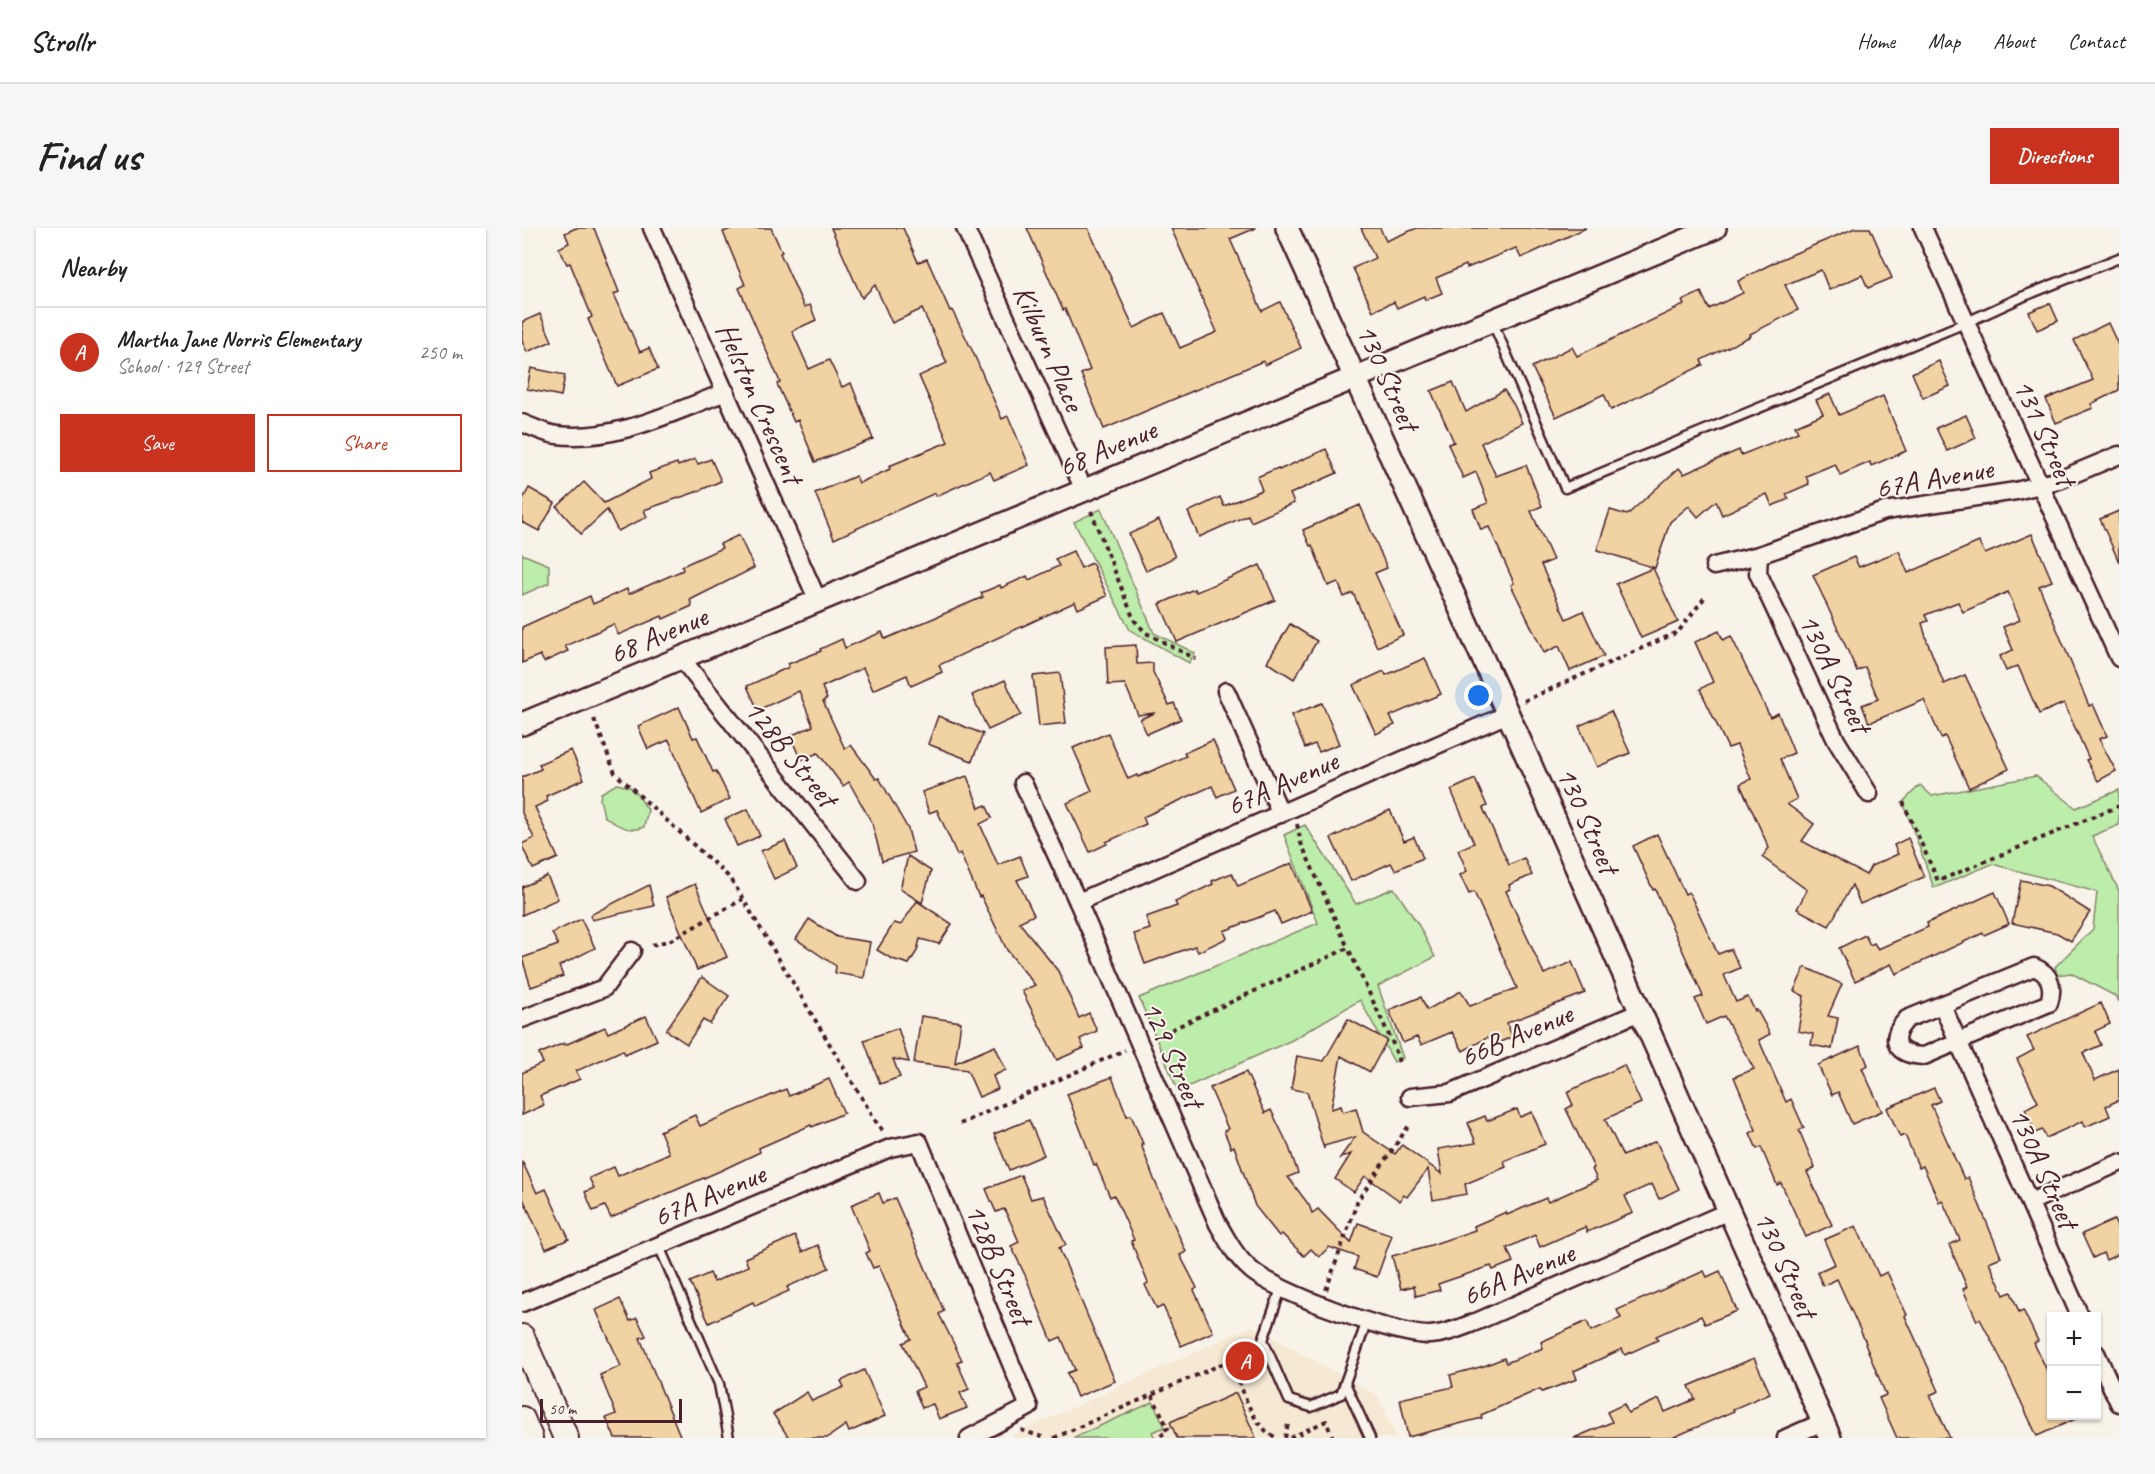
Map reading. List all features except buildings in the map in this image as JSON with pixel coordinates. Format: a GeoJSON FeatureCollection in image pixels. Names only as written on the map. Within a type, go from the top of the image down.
{"type":"FeatureCollection","features":[{"type":"Feature","properties":{"kind":"main road"},"geometry":{"type":"LineString","coordinates":[[522,1336],[566,1438]]}},
{"type":"Feature","properties":{"kind":"main road"},"geometry":{"type":"LineString","coordinates":[[522,1419],[530,1438]]}},
{"type":"Feature","properties":{"kind":"street","name":"Helston Crescent"},"geometry":{"type":"LineString","coordinates":[[652,228],[818,601]]}},
{"type":"Feature","properties":{"kind":"street","name":"Kilburn Place"},"geometry":{"type":"LineString","coordinates":[[965,228],[1084,490]]}},
{"type":"Feature","properties":{"kind":"street","name":"130 Street"},"geometry":{"type":"LineString","coordinates":[[1287,228],[1355,378],[1516,708],[1640,1012],[1827,1430]]}},
{"type":"Feature","properties":{"kind":"street","name":"68 Avenue"},"geometry":{"type":"LineString","coordinates":[[522,724],[1715,228]]}},
{"type":"Feature","properties":{"kind":"street","name":"131 Street"},"geometry":{"type":"LineString","coordinates":[[1923,228],[2119,658]]}},
{"type":"Feature","properties":{"kind":"street"},"geometry":{"type":"LineString","coordinates":[[522,423],[555,435],[589,436],[640,425],[726,392]]}},
{"type":"Feature","properties":{"kind":"street","name":"67A Avenue"},"geometry":{"type":"LineString","coordinates":[[1714,566],[1759,555],[1885,511],[2059,480],[2119,455]]}},
{"type":"Feature","properties":{"kind":"street","name":"130A Street"},"geometry":{"type":"LineString","coordinates":[[1759,555],[1758,573],[1836,740],[1869,794]]}},
{"type":"Feature","properties":{"kind":"street","name":"128B Street"},"geometry":{"type":"LineString","coordinates":[[681,658],[858,881]]}},
{"type":"Feature","properties":{"kind":"street"},"geometry":{"type":"LineString","coordinates":[[1226,691],[1281,814]]}},
{"type":"Feature","properties":{"kind":"street","name":"67A Avenue"},"geometry":{"type":"LineString","coordinates":[[1078,902],[1516,708]]}},
{"type":"Feature","properties":{"kind":"street","name":"129 Street"},"geometry":{"type":"LineString","coordinates":[[1023,783],[1078,902],[1218,1224],[1229,1244],[1249,1268],[1266,1281],[1281,1289],[1324,1298]]}},
{"type":"Feature","properties":{"kind":"street"},"geometry":{"type":"LineString","coordinates":[[522,1019],[604,988],[632,951]]}},
{"type":"Feature","properties":{"kind":"street"},"geometry":{"type":"LineString","coordinates":[[2034,967],[2042,970],[2051,984],[2052,992],[2049,1003],[1924,1056],[1901,1052],[1896,1042],[1897,1030],[1907,1019],[1942,1005],[2034,967]]}},
{"type":"Feature","properties":{"kind":"street","name":"130A Street"},"geometry":{"type":"LineString","coordinates":[[1942,1005],[2078,1312]]}},
{"type":"Feature","properties":{"kind":"street","name":"66B Avenue"},"geometry":{"type":"LineString","coordinates":[[1410,1097],[1450,1093],[1640,1012]]}},
{"type":"Feature","properties":{"kind":"street","name":"67A Avenue"},"geometry":{"type":"LineString","coordinates":[[522,1303],[890,1148],[919,1142]]}},
{"type":"Feature","properties":{"kind":"street","name":"128B Street"},"geometry":{"type":"LineString","coordinates":[[919,1142],[1029,1407],[969,1438]]}},
{"type":"Feature","properties":{"kind":"street"},"geometry":{"type":"LineString","coordinates":[[2030,1202],[2119,1163]]}},
{"type":"Feature","properties":{"kind":"street","name":"66A Avenue"},"geometry":{"type":"LineString","coordinates":[[1324,1298],[1367,1321],[1418,1335],[1441,1334],[1453,1331],[1730,1211]]}},
{"type":"Feature","properties":{"kind":"street"},"geometry":{"type":"LineString","coordinates":[[2101,1362],[2119,1403]]}},
{"type":"Feature","properties":{"kind":"street"},"geometry":{"type":"LineString","coordinates":[[1786,1438],[1827,1430]]}},
{"type":"Feature","properties":{"kind":"lane"},"geometry":{"type":"LineString","coordinates":[[1492,321],[1565,488],[2119,258]]}},
{"type":"Feature","properties":{"kind":"lane"},"geometry":{"type":"LineString","coordinates":[[659,1246],[719,1384],[729,1438]]}},
{"type":"Feature","properties":{"kind":"lane"},"geometry":{"type":"LineString","coordinates":[[1281,1289],[1263,1340],[1289,1400],[1311,1407],[1341,1394],[1367,1321]]}},
{"type":"Feature","properties":{"kind":"lane"},"geometry":{"type":"LineString","coordinates":[[1345,1383],[1370,1438]]}},
{"type":"Feature","properties":{"kind":"path"},"geometry":{"type":"LineString","coordinates":[[1091,511],[1134,620],[1146,633],[1196,659]]}},
{"type":"Feature","properties":{"kind":"path"},"geometry":{"type":"LineString","coordinates":[[1516,708],[1677,632],[1705,597]]}},
{"type":"Feature","properties":{"kind":"path"},"geometry":{"type":"LineString","coordinates":[[594,719],[615,773],[731,879],[878,1125],[886,1134]]}},
{"type":"Feature","properties":{"kind":"path"},"geometry":{"type":"LineString","coordinates":[[1903,802],[1938,881],[2119,806]]}},
{"type":"Feature","properties":{"kind":"path"},"geometry":{"type":"LineString","coordinates":[[1296,821],[1300,843],[1394,1046],[1399,1062]]}},
{"type":"Feature","properties":{"kind":"path"},"geometry":{"type":"LineString","coordinates":[[652,945],[671,940],[743,899]]}},
{"type":"Feature","properties":{"kind":"path"},"geometry":{"type":"LineString","coordinates":[[1152,1038],[1348,948]]}},
{"type":"Feature","properties":{"kind":"path"},"geometry":{"type":"LineString","coordinates":[[960,1124],[1129,1049]]}},
{"type":"Feature","properties":{"kind":"path"},"geometry":{"type":"LineString","coordinates":[[1324,1298],[1358,1200],[1410,1124]]}},
{"type":"Feature","properties":{"kind":"path"},"geometry":{"type":"LineString","coordinates":[[1054,1438],[1230,1360],[1255,1418],[1268,1434],[1277,1438]]}},
{"type":"Feature","properties":{"kind":"path"},"geometry":{"type":"LineString","coordinates":[[1152,1395],[1168,1428],[1161,1432],[1164,1438]]}},
{"type":"Feature","properties":{"kind":"path"},"geometry":{"type":"LineString","coordinates":[[1290,1438],[1326,1421],[1333,1438]]}},
{"type":"Feature","properties":{"kind":"path"},"geometry":{"type":"LineString","coordinates":[[1285,1438],[1288,1424]]}},
{"type":"Feature","properties":{"kind":"path"},"geometry":{"type":"LineString","coordinates":[[1021,1430],[1045,1438]]}},
{"type":"Feature","properties":{"kind":"shaded area"},"geometry":{"type":"Polygon","coordinates":[[[1252,1326],[1378,1396],[1397,1438],[1014,1438],[1013,1435],[1252,1326]]]}},
{"type":"Feature","properties":{"kind":"green space"},"geometry":{"type":"Polygon","coordinates":[[[1101,509],[1154,633],[1195,653],[1189,663],[1130,630],[1074,522],[1101,509]]]}},
{"type":"Feature","properties":{"kind":"green space"},"geometry":{"type":"Polygon","coordinates":[[[522,554],[549,565],[549,583],[522,595],[522,554]]]}},
{"type":"Feature","properties":{"kind":"green space"},"geometry":{"type":"Polygon","coordinates":[[[2036,776],[2076,808],[2119,790],[2119,825],[2092,836],[2119,891],[2119,1002],[2117,997],[2071,973],[2057,975],[2055,967],[2093,929],[2097,892],[1992,864],[1934,888],[1903,802],[1920,785],[1932,796],[2036,776]]]}},
{"type":"Feature","properties":{"kind":"green space"},"geometry":{"type":"Polygon","coordinates":[[[617,784],[633,788],[648,810],[644,827],[633,829],[623,827],[604,816],[601,793],[617,784]]]}},
{"type":"Feature","properties":{"kind":"green space"},"geometry":{"type":"Polygon","coordinates":[[[1305,825],[1356,904],[1394,888],[1418,924],[1435,957],[1378,986],[1403,1058],[1394,1062],[1360,1000],[1292,1040],[1178,1091],[1139,998],[1318,923],[1284,835],[1305,825]]]}},
{"type":"Feature","properties":{"kind":"green space"},"geometry":{"type":"Polygon","coordinates":[[[1153,1402],[1165,1427],[1152,1432],[1155,1438],[1073,1438],[1153,1402]]]}},
{"type":"Feature","properties":{"kind":"place","name":"Martha Jane Norris Elementary"},"geometry":{"type":"Point","coordinates":[1245,1361]}}]}
